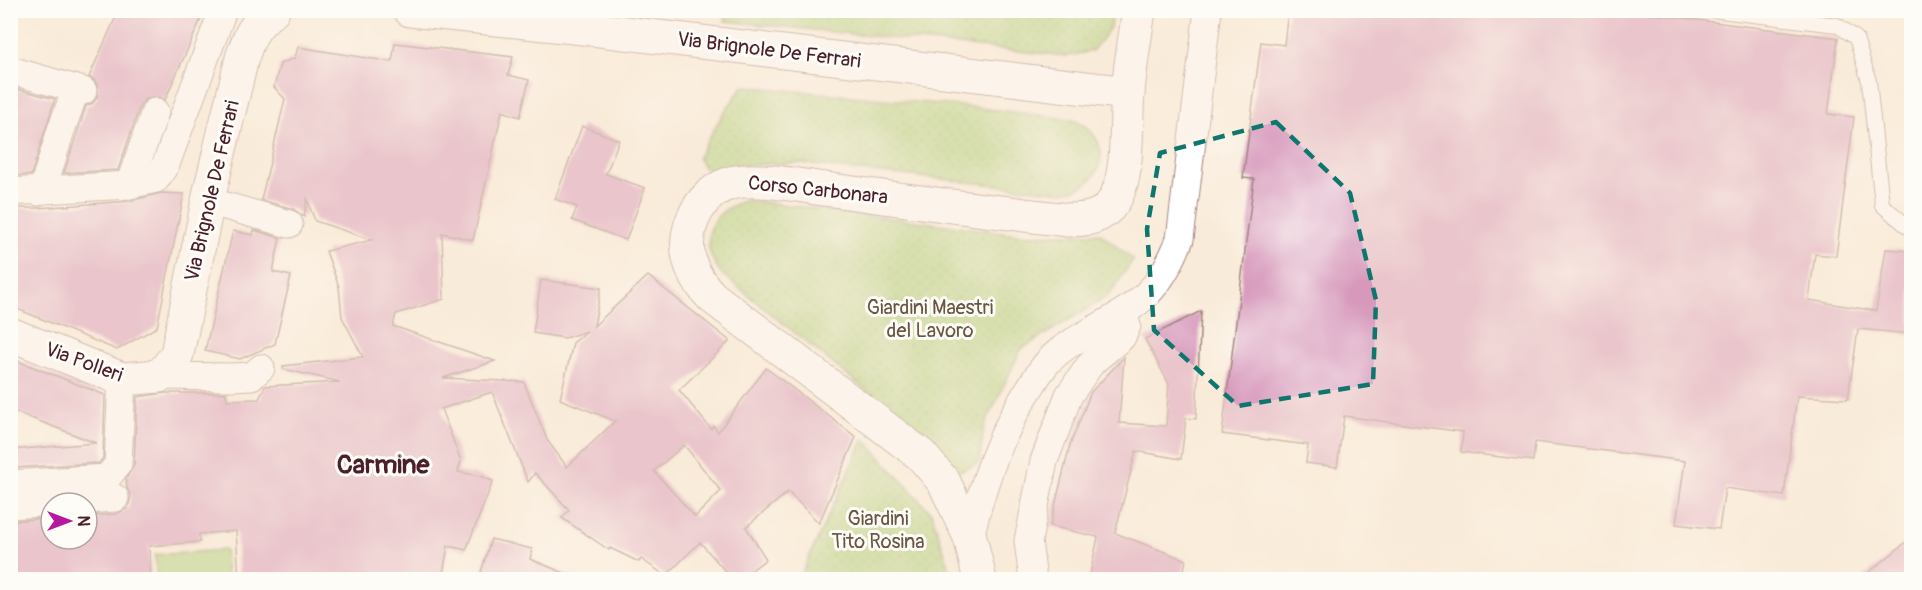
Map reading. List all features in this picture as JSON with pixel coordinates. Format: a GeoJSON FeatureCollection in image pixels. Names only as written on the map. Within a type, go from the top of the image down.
{"type":"FeatureCollection","features":[{"type":"Feature","properties":{"kind":"street"},"geometry":{"type":"LineString","coordinates":[[10,192],[129,185],[156,179],[166,164],[223,10]]}},
{"type":"Feature","properties":{"kind":"street","name":"Via Brignole De Ferrari"},"geometry":{"type":"LineString","coordinates":[[159,375],[177,354],[208,201],[249,37],[259,21],[273,10]]}},
{"type":"Feature","properties":{"kind":"street","name":"Via Brignole De Ferrari"},"geometry":{"type":"LineString","coordinates":[[410,10],[586,19],[1128,93]]}},
{"type":"Feature","properties":{"kind":"street","name":"Corso Carbonara"},"geometry":{"type":"LineString","coordinates":[[980,579],[970,537],[944,482],[921,455],[712,297],[703,288],[689,264],[687,236],[698,208],[716,189],[748,181],[1030,216],[1087,220],[1100,214],[1112,205],[1123,179],[1128,93],[1139,10]]}},
{"type":"Feature","properties":{"kind":"street"},"geometry":{"type":"LineString","coordinates":[[970,537],[982,488],[1012,414],[1047,362],[1076,339],[1123,314],[1154,288],[1172,260],[1180,238],[1208,10]]}},
{"type":"Feature","properties":{"kind":"street"},"geometry":{"type":"LineString","coordinates":[[10,70],[80,90],[61,130],[45,182],[38,192]]}},
{"type":"Feature","properties":{"kind":"street"},"geometry":{"type":"LineString","coordinates":[[129,185],[155,112]]}},
{"type":"Feature","properties":{"kind":"street"},"geometry":{"type":"LineString","coordinates":[[208,201],[290,224]]}},
{"type":"Feature","properties":{"kind":"street"},"geometry":{"type":"LineString","coordinates":[[1033,579],[1028,541],[1044,461],[1070,395],[1092,362],[1122,337],[1127,326],[1123,314]]}},
{"type":"Feature","properties":{"kind":"street","name":"Via Polleri"},"geometry":{"type":"LineString","coordinates":[[10,334],[122,379],[159,375]]}},
{"type":"Feature","properties":{"kind":"street"},"geometry":{"type":"LineString","coordinates":[[159,375],[252,376],[261,368]]}},
{"type":"Feature","properties":{"kind":"street"},"geometry":{"type":"LineString","coordinates":[[10,484],[107,478],[118,464],[122,379]]}},
{"type":"Feature","properties":{"kind":"street"},"geometry":{"type":"LineString","coordinates":[[10,505],[115,498]]}},
{"type":"Feature","properties":{"kind":"lane"},"geometry":{"type":"LineString","coordinates":[[1711,10],[1837,25],[1856,38],[1869,81],[1882,205],[1911,230]]}},
{"type":"Feature","properties":{"kind":"highlighted area"},"geometry":{"type":"Polygon","coordinates":[[[1276,122],[1350,193],[1376,300],[1373,384],[1238,406],[1154,330],[1147,229],[1160,153],[1276,122]]]}},
{"type":"Feature","properties":{"kind":"green space"},"geometry":{"type":"Polygon","coordinates":[[[728,10],[1112,11],[1110,28],[1092,51],[1067,56],[725,21],[728,10]]]}},
{"type":"Feature","properties":{"kind":"green space"},"geometry":{"type":"Polygon","coordinates":[[[743,86],[971,107],[1070,119],[1084,126],[1094,135],[1100,146],[1101,158],[1098,170],[1091,180],[1064,192],[801,163],[721,166],[705,169],[698,157],[723,114],[743,86]]]}},
{"type":"Feature","properties":{"kind":"green space","name":"Giardini Maestri del Lavoro"},"geometry":{"type":"Polygon","coordinates":[[[747,200],[1026,235],[1100,233],[1133,260],[1108,296],[1021,349],[984,427],[979,463],[957,472],[931,443],[722,274],[710,251],[710,229],[723,212],[747,200]]]}},
{"type":"Feature","properties":{"kind":"green space","name":"Giardini Tito Rosina"},"geometry":{"type":"Polygon","coordinates":[[[864,439],[932,514],[953,579],[799,579],[864,439]]]}},
{"type":"Feature","properties":{"kind":"green space"},"geometry":{"type":"Polygon","coordinates":[[[225,550],[227,579],[157,579],[155,555],[225,550]]]}},
{"type":"Feature","properties":{"kind":"building"},"geometry":{"type":"Polygon","coordinates":[[[119,10],[205,10],[165,100],[152,97],[144,100],[140,106],[118,170],[64,173],[86,106],[93,103],[98,96],[98,87],[89,77],[119,10]]]}},
{"type":"Feature","properties":{"kind":"building"},"geometry":{"type":"Polygon","coordinates":[[[1288,10],[1621,10],[1838,38],[1828,114],[1854,117],[1836,256],[1815,254],[1809,300],[1876,311],[1886,249],[1911,251],[1911,334],[1858,329],[1848,399],[1797,396],[1784,496],[1725,488],[1719,529],[1676,524],[1685,461],[1535,442],[1533,461],[1461,452],[1463,432],[1344,416],[1337,467],[1306,463],[1308,445],[1222,434],[1254,179],[1243,178],[1261,42],[1284,45],[1288,10]]]}},
{"type":"Feature","properties":{"kind":"building"},"geometry":{"type":"Polygon","coordinates":[[[395,43],[513,57],[508,75],[529,80],[520,117],[502,111],[473,240],[442,233],[444,299],[396,314],[393,326],[495,361],[443,378],[524,382],[547,440],[567,467],[615,421],[560,399],[573,343],[587,331],[565,338],[533,333],[541,280],[601,288],[594,326],[648,276],[730,341],[679,390],[711,429],[714,426],[718,432],[766,368],[856,437],[819,523],[788,492],[746,527],[766,559],[740,579],[732,579],[700,542],[666,576],[641,559],[639,562],[610,548],[609,550],[562,518],[569,510],[535,473],[528,482],[492,392],[441,409],[461,461],[458,472],[493,481],[466,550],[448,546],[442,579],[239,579],[236,531],[199,534],[200,542],[149,546],[151,579],[16,579],[14,538],[10,539],[10,521],[39,519],[39,551],[99,551],[99,515],[116,514],[128,508],[131,496],[126,479],[134,465],[137,397],[165,393],[226,393],[227,400],[259,399],[265,386],[340,382],[283,369],[283,366],[363,357],[342,317],[339,287],[326,251],[372,240],[315,221],[307,199],[304,217],[293,209],[261,200],[285,99],[274,87],[280,64],[295,58],[298,47],[392,62],[395,43]],[[684,445],[654,471],[695,517],[721,491],[684,445]]]}},
{"type":"Feature","properties":{"kind":"building"},"geometry":{"type":"Polygon","coordinates":[[[10,87],[55,99],[31,175],[10,176],[10,87]]]}},
{"type":"Feature","properties":{"kind":"building"},"geometry":{"type":"Polygon","coordinates":[[[582,126],[619,140],[606,174],[645,188],[626,240],[572,220],[577,207],[555,199],[582,126]]]}},
{"type":"Feature","properties":{"kind":"building"},"geometry":{"type":"Polygon","coordinates":[[[161,193],[184,194],[157,327],[117,350],[10,306],[10,208],[130,201],[161,193]]]}},
{"type":"Feature","properties":{"kind":"building"},"geometry":{"type":"Polygon","coordinates":[[[254,230],[280,238],[273,272],[291,276],[275,344],[240,359],[205,351],[233,231],[253,235],[254,230]]]}},
{"type":"Feature","properties":{"kind":"building"},"geometry":{"type":"Polygon","coordinates":[[[1201,311],[1196,419],[1186,418],[1181,459],[1136,451],[1115,533],[1186,560],[1182,579],[1089,579],[1098,537],[1050,526],[1070,445],[1091,392],[1124,357],[1119,423],[1166,426],[1169,384],[1145,339],[1201,311]]]}},
{"type":"Feature","properties":{"kind":"building"},"geometry":{"type":"Polygon","coordinates":[[[10,358],[105,395],[103,458],[99,463],[10,468],[10,450],[96,443],[10,410],[10,358]]]}},
{"type":"Feature","properties":{"kind":"building"},"geometry":{"type":"Polygon","coordinates":[[[1911,538],[1911,579],[1861,579],[1911,538]]]}},
{"type":"Feature","properties":{"kind":"building"},"geometry":{"type":"Polygon","coordinates":[[[491,539],[532,549],[530,559],[579,579],[479,579],[491,539]]]}},
{"type":"Feature","properties":{"kind":"district","name":"Carmine"},"geometry":{"type":"Point","coordinates":[383,465]}}]}
